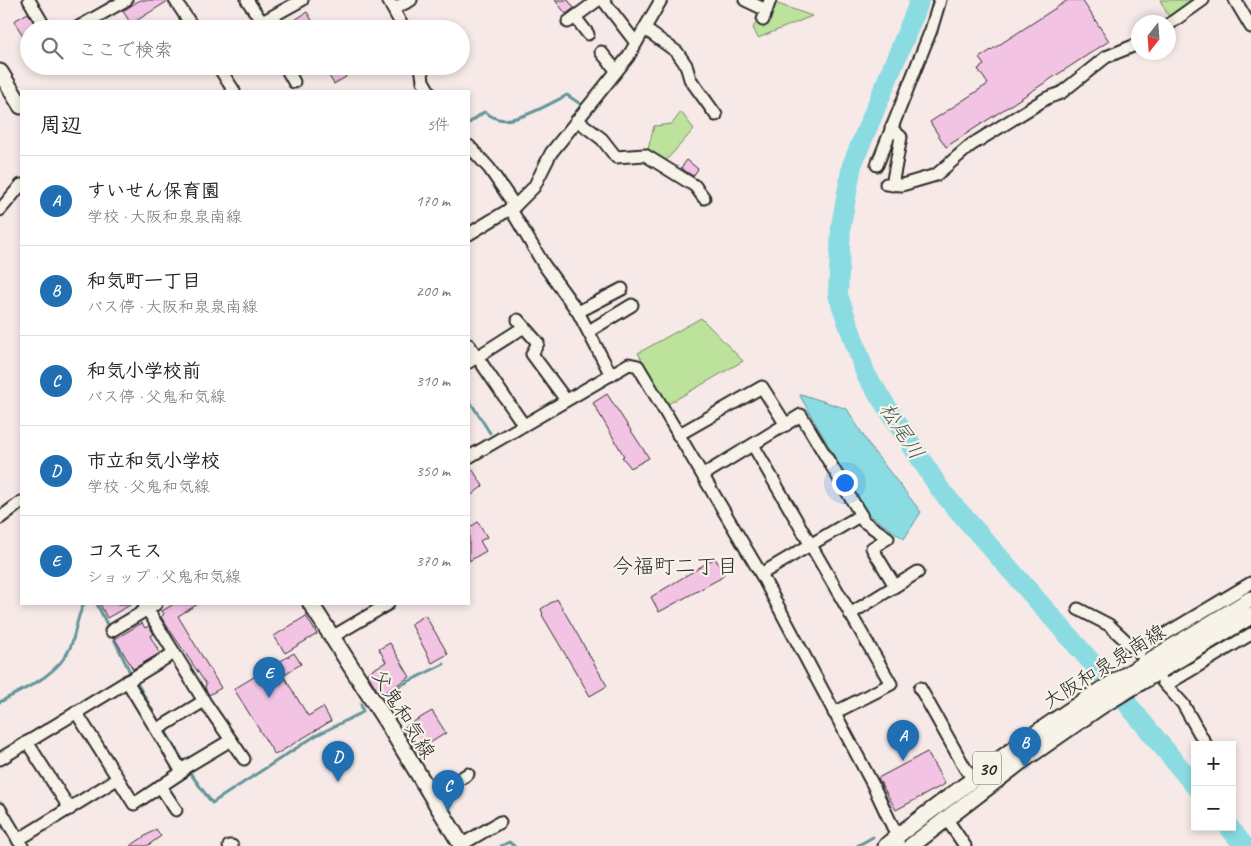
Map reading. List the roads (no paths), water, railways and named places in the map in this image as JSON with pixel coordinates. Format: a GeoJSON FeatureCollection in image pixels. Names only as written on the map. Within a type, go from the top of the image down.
{"type":"FeatureCollection","features":[{"type":"Feature","properties":{"kind":"main road"},"geometry":{"type":"LineString","coordinates":[[0,72],[20,104]]}},
{"type":"Feature","properties":{"kind":"main road","name":"大阪和泉泉南線"},"geometry":{"type":"LineString","coordinates":[[894,842],[973,778],[1134,678],[1251,599]]}},
{"type":"Feature","properties":{"kind":"main road","name":"父鬼和気線"},"geometry":{"type":"LineString","coordinates":[[312,605],[462,845]]}},
{"type":"Feature","properties":{"kind":"main road","name":"大阪和泉泉南線"},"geometry":{"type":"LineString","coordinates":[[1134,678],[1251,616]]}},
{"type":"Feature","properties":{"kind":"main road","name":"大阪和泉泉南線"},"geometry":{"type":"LineString","coordinates":[[911,846],[1096,701]]}},
{"type":"Feature","properties":{"kind":"street"},"geometry":{"type":"LineString","coordinates":[[29,0],[41,20]]}},
{"type":"Feature","properties":{"kind":"street"},"geometry":{"type":"LineString","coordinates":[[90,20],[126,0]]}},
{"type":"Feature","properties":{"kind":"street"},"geometry":{"type":"LineString","coordinates":[[176,0],[188,20]]}},
{"type":"Feature","properties":{"kind":"street"},"geometry":{"type":"LineString","coordinates":[[247,0],[260,20]]}},
{"type":"Feature","properties":{"kind":"street"},"geometry":{"type":"LineString","coordinates":[[271,20],[302,0]]}},
{"type":"Feature","properties":{"kind":"street"},"geometry":{"type":"LineString","coordinates":[[399,20],[391,4],[410,0]]}},
{"type":"Feature","properties":{"kind":"street"},"geometry":{"type":"LineString","coordinates":[[588,34],[572,19],[598,0]]}},
{"type":"Feature","properties":{"kind":"street"},"geometry":{"type":"LineString","coordinates":[[603,0],[636,43]]}},
{"type":"Feature","properties":{"kind":"street"},"geometry":{"type":"LineString","coordinates":[[745,0],[767,10]]}},
{"type":"Feature","properties":{"kind":"street"},"geometry":{"type":"LineString","coordinates":[[877,165],[931,30],[940,0]]}},
{"type":"Feature","properties":{"kind":"street"},"geometry":{"type":"LineString","coordinates":[[1176,19],[1203,0]]}},
{"type":"Feature","properties":{"kind":"street"},"geometry":{"type":"LineString","coordinates":[[1236,0],[1251,27]]}},
{"type":"Feature","properties":{"kind":"street"},"geometry":{"type":"LineString","coordinates":[[470,233],[513,207],[534,187],[551,153],[636,43],[659,1]]}},
{"type":"Feature","properties":{"kind":"street"},"geometry":{"type":"LineString","coordinates":[[645,29],[677,52],[692,70],[690,79],[714,107]]}},
{"type":"Feature","properties":{"kind":"street"},"geometry":{"type":"LineString","coordinates":[[891,128],[901,137],[889,184],[902,185],[936,174],[971,145],[1047,98],[1060,93],[1106,57],[1131,47]]}},
{"type":"Feature","properties":{"kind":"street"},"geometry":{"type":"LineString","coordinates":[[602,52],[616,70]]}},
{"type":"Feature","properties":{"kind":"street"},"geometry":{"type":"LineString","coordinates":[[224,75],[233,90]]}},
{"type":"Feature","properties":{"kind":"street"},"geometry":{"type":"LineString","coordinates":[[291,75],[294,82]]}},
{"type":"Feature","properties":{"kind":"street"},"geometry":{"type":"LineString","coordinates":[[422,75],[423,81],[429,90]]}},
{"type":"Feature","properties":{"kind":"street"},"geometry":{"type":"LineString","coordinates":[[577,120],[602,140],[616,157],[645,155],[695,186],[704,198]]}},
{"type":"Feature","properties":{"kind":"street"},"geometry":{"type":"LineString","coordinates":[[470,147],[489,168],[513,207],[544,265],[578,312],[611,375]]}},
{"type":"Feature","properties":{"kind":"street"},"geometry":{"type":"LineString","coordinates":[[0,210],[20,186]]}},
{"type":"Feature","properties":{"kind":"street"},"geometry":{"type":"LineString","coordinates":[[578,312],[622,289]]}},
{"type":"Feature","properties":{"kind":"street"},"geometry":{"type":"LineString","coordinates":[[589,332],[632,305]]}},
{"type":"Feature","properties":{"kind":"street"},"geometry":{"type":"LineString","coordinates":[[523,424],[473,360],[521,324],[542,339],[536,351],[532,354],[566,400]]}},
{"type":"Feature","properties":{"kind":"street"},"geometry":{"type":"LineString","coordinates":[[470,456],[629,364],[638,366],[760,574],[834,713],[894,842]]}},
{"type":"Feature","properties":{"kind":"street"},"geometry":{"type":"LineString","coordinates":[[678,435],[762,387],[786,425]]}},
{"type":"Feature","properties":{"kind":"street"},"geometry":{"type":"LineString","coordinates":[[702,475],[801,415],[863,521],[888,538],[872,548],[895,586]]}},
{"type":"Feature","properties":{"kind":"street"},"geometry":{"type":"LineString","coordinates":[[753,445],[891,684],[834,713]]}},
{"type":"Feature","properties":{"kind":"street"},"geometry":{"type":"LineString","coordinates":[[0,518],[20,503]]}},
{"type":"Feature","properties":{"kind":"street"},"geometry":{"type":"LineString","coordinates":[[760,574],[861,515]]}},
{"type":"Feature","properties":{"kind":"street"},"geometry":{"type":"LineString","coordinates":[[850,614],[918,572]]}},
{"type":"Feature","properties":{"kind":"street"},"geometry":{"type":"LineString","coordinates":[[1078,609],[1109,626],[1138,652],[1251,583]]}},
{"type":"Feature","properties":{"kind":"street"},"geometry":{"type":"LineString","coordinates":[[332,638],[386,605]]}},
{"type":"Feature","properties":{"kind":"street"},"geometry":{"type":"LineString","coordinates":[[111,631],[149,606],[174,653],[244,759]]}},
{"type":"Feature","properties":{"kind":"street"},"geometry":{"type":"LineString","coordinates":[[1204,741],[1183,704],[1164,683],[1251,634]]}},
{"type":"Feature","properties":{"kind":"street"},"geometry":{"type":"LineString","coordinates":[[0,759],[174,653]]}},
{"type":"Feature","properties":{"kind":"street"},"geometry":{"type":"LineString","coordinates":[[127,681],[161,727],[185,768]]}},
{"type":"Feature","properties":{"kind":"street"},"geometry":{"type":"LineString","coordinates":[[920,696],[941,738],[973,778]]}},
{"type":"Feature","properties":{"kind":"street"},"geometry":{"type":"LineString","coordinates":[[161,727],[204,701]]}},
{"type":"Feature","properties":{"kind":"street"},"geometry":{"type":"LineString","coordinates":[[76,712],[117,780],[134,804],[185,768],[231,740]]}},
{"type":"Feature","properties":{"kind":"street"},"geometry":{"type":"LineString","coordinates":[[27,742],[70,809]]}},
{"type":"Feature","properties":{"kind":"street"},"geometry":{"type":"LineString","coordinates":[[432,796],[468,774]]}},
{"type":"Feature","properties":{"kind":"street"},"geometry":{"type":"LineString","coordinates":[[0,810],[20,843],[117,780]]}},
{"type":"Feature","properties":{"kind":"street"},"geometry":{"type":"LineString","coordinates":[[160,786],[176,810]]}},
{"type":"Feature","properties":{"kind":"street"},"geometry":{"type":"LineString","coordinates":[[946,818],[954,826],[965,846]]}},
{"type":"Feature","properties":{"kind":"street"},"geometry":{"type":"LineString","coordinates":[[462,845],[500,822]]}},
{"type":"Feature","properties":{"kind":"water"},"geometry":{"type":"Polygon","coordinates":[[[801,394],[847,409],[871,448],[921,512],[904,539],[867,513],[800,396],[801,394]]]}},
{"type":"Feature","properties":{"kind":"waterway","name":"松尾川"},"geometry":{"type":"LineString","coordinates":[[919,0],[852,165],[841,226],[838,295],[866,375],[942,492],[1115,689],[1191,781]]}},
{"type":"Feature","properties":{"kind":"waterway"},"geometry":{"type":"LineString","coordinates":[[470,122],[484,112],[492,117],[505,120],[524,116],[567,95],[582,105]]}},
{"type":"Feature","properties":{"kind":"waterway"},"geometry":{"type":"LineString","coordinates":[[470,402],[490,433]]}},
{"type":"Feature","properties":{"kind":"waterway"},"geometry":{"type":"LineString","coordinates":[[0,702],[49,674],[65,658],[74,637],[84,605]]}},
{"type":"Feature","properties":{"kind":"waterway"},"geometry":{"type":"LineString","coordinates":[[97,605],[130,672]]}},
{"type":"Feature","properties":{"kind":"waterway"},"geometry":{"type":"LineString","coordinates":[[381,695],[444,664]]}},
{"type":"Feature","properties":{"kind":"waterway"},"geometry":{"type":"LineString","coordinates":[[137,683],[160,724]]}},
{"type":"Feature","properties":{"kind":"waterway"},"geometry":{"type":"LineString","coordinates":[[188,770],[212,803],[315,736],[363,712],[361,704]]}},
{"type":"Feature","properties":{"kind":"waterway"},"geometry":{"type":"LineString","coordinates":[[164,729],[185,764]]}},
{"type":"Feature","properties":{"kind":"waterway"},"geometry":{"type":"LineString","coordinates":[[0,822],[15,846]]}},
{"type":"Feature","properties":{"kind":"waterway","name":"松尾川"},"geometry":{"type":"LineString","coordinates":[[1232,831],[1244,846]]}},
{"type":"Feature","properties":{"kind":"waterway"},"geometry":{"type":"LineString","coordinates":[[857,846],[873,837]]}},
{"type":"Feature","properties":{"kind":"waterway"},"geometry":{"type":"LineString","coordinates":[[501,846],[509,842],[514,846]]}},
{"type":"Feature","properties":{"kind":"place","name":"コスモス"},"geometry":{"type":"Point","coordinates":[269,698]}},
{"type":"Feature","properties":{"kind":"place","name":"すいせん保育園"},"geometry":{"type":"Point","coordinates":[903,761]}},
{"type":"Feature","properties":{"kind":"place","name":"和気町一丁目"},"geometry":{"type":"Point","coordinates":[1025,768]}},
{"type":"Feature","properties":{"kind":"place","name":"市立和気小学校"},"geometry":{"type":"Point","coordinates":[338,782]}},
{"type":"Feature","properties":{"kind":"place","name":"和気小学校前"},"geometry":{"type":"Point","coordinates":[448,811]}},
{"type":"Feature","properties":{"kind":"district","name":"今福町二丁目"},"geometry":{"type":"Point","coordinates":[675,566]}}]}
